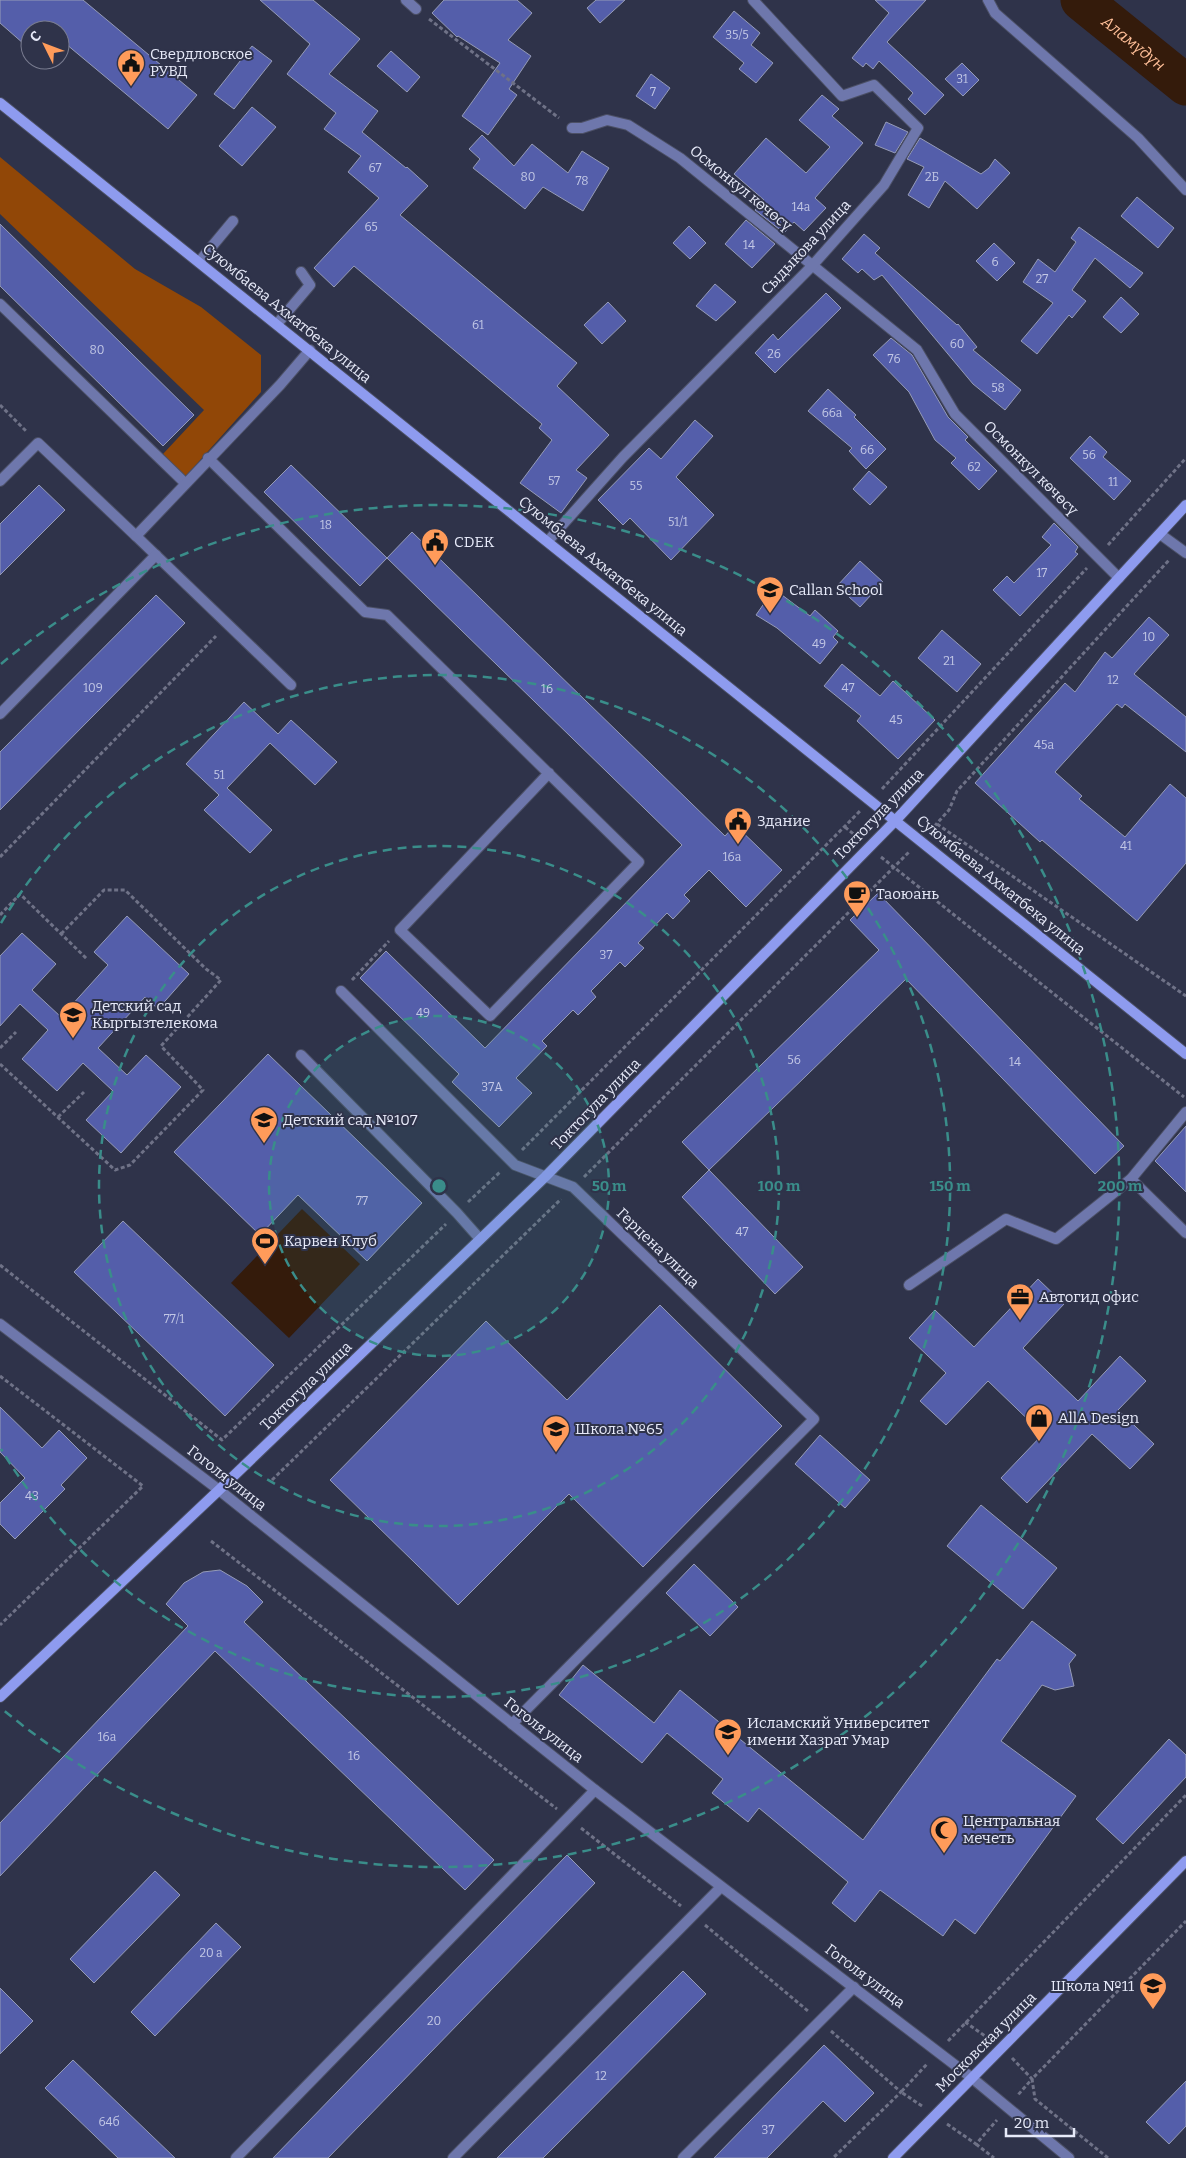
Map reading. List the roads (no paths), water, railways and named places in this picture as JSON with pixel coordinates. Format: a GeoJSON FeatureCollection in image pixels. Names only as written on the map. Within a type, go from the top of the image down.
{"type":"FeatureCollection","features":[{"type":"Feature","properties":{"kind":"street"},"geometry":{"type":"LineString","coordinates":[[406,0],[416,9]]}},
{"type":"Feature","properties":{"kind":"street","name":"Сыдыкова улица"},"geometry":{"type":"LineString","coordinates":[[548,541],[623,457],[812,266],[884,185],[918,128],[874,85],[842,96],[753,0]]}},
{"type":"Feature","properties":{"kind":"street"},"geometry":{"type":"LineString","coordinates":[[988,0],[995,13],[1138,138],[1186,190]]}},
{"type":"Feature","properties":{"kind":"street","name":"Суюмбаева Ахматбека улица"},"geometry":{"type":"LineString","coordinates":[[0,103],[1186,1054]]}},
{"type":"Feature","properties":{"kind":"street","name":"Осмонкул көчөсү"},"geometry":{"type":"LineString","coordinates":[[572,128],[582,128],[607,120],[628,125],[680,158],[917,350],[955,414],[1119,578]]}},
{"type":"Feature","properties":{"kind":"street"},"geometry":{"type":"LineString","coordinates":[[199,262],[233,221]]}},
{"type":"Feature","properties":{"kind":"street"},"geometry":{"type":"LineString","coordinates":[[276,324],[310,285],[300,272]]}},
{"type":"Feature","properties":{"kind":"street"},"geometry":{"type":"LineString","coordinates":[[0,304],[186,483]]}},
{"type":"Feature","properties":{"kind":"street"},"geometry":{"type":"LineString","coordinates":[[136,536],[208,458],[280,385],[310,350]]}},
{"type":"Feature","properties":{"kind":"street"},"geometry":{"type":"LineString","coordinates":[[0,481],[38,443],[291,685]]}},
{"type":"Feature","properties":{"kind":"street"},"geometry":{"type":"LineString","coordinates":[[208,458],[365,612],[387,615],[549,773],[639,862],[490,1016],[400,930],[549,773]]}},
{"type":"Feature","properties":{"kind":"street","name":"Токтогула улица"},"geometry":{"type":"LineString","coordinates":[[0,1697],[545,1177],[896,820],[1186,506]]}},
{"type":"Feature","properties":{"kind":"street"},"geometry":{"type":"LineString","coordinates":[[1160,534],[1183,551]]}},
{"type":"Feature","properties":{"kind":"street"},"geometry":{"type":"LineString","coordinates":[[0,714],[156,555]]}},
{"type":"Feature","properties":{"kind":"street","name":"Герцена улица"},"geometry":{"type":"LineString","coordinates":[[341,991],[515,1165],[573,1188],[814,1419],[512,1724]]}},
{"type":"Feature","properties":{"kind":"street"},"geometry":{"type":"LineString","coordinates":[[301,1055],[457,1213],[480,1239]]}},
{"type":"Feature","properties":{"kind":"street"},"geometry":{"type":"LineString","coordinates":[[909,1284],[1006,1219],[1056,1239],[1132,1179],[1186,1112]]}},
{"type":"Feature","properties":{"kind":"street"},"geometry":{"type":"LineString","coordinates":[[1132,1179],[1186,1233]]}},
{"type":"Feature","properties":{"kind":"street","name":"Гоголя улица"},"geometry":{"type":"LineString","coordinates":[[0,1324],[219,1490],[595,1790],[972,2078],[1070,2158]]}},
{"type":"Feature","properties":{"kind":"street"},"geometry":{"type":"LineString","coordinates":[[236,2158],[595,1790]]}},
{"type":"Feature","properties":{"kind":"street","name":"Московская улица"},"geometry":{"type":"LineString","coordinates":[[893,2158],[1186,1861]]}},
{"type":"Feature","properties":{"kind":"street"},"geometry":{"type":"LineString","coordinates":[[453,2158],[721,1886]]}},
{"type":"Feature","properties":{"kind":"street"},"geometry":{"type":"LineString","coordinates":[[682,2158],[854,1987]]}},
{"type":"Feature","properties":{"kind":"waterway","name":"Аламүдүн"},"geometry":{"type":"LineString","coordinates":[[1081,0],[1186,85]]}},
{"type":"Feature","properties":{"kind":"place","name":"Свердловское РУВД"},"geometry":{"type":"Point","coordinates":[131,87]}},
{"type":"Feature","properties":{"kind":"place","name":"CDEK"},"geometry":{"type":"Point","coordinates":[435,566]}},
{"type":"Feature","properties":{"kind":"place","name":"Callan School"},"geometry":{"type":"Point","coordinates":[770,614]}},
{"type":"Feature","properties":{"kind":"place","name":"Здание"},"geometry":{"type":"Point","coordinates":[738,845]}},
{"type":"Feature","properties":{"kind":"place","name":"Таоюань"},"geometry":{"type":"Point","coordinates":[857,918]}},
{"type":"Feature","properties":{"kind":"place","name":"Детский сад Кыргызтелекома"},"geometry":{"type":"Point","coordinates":[73,1039]}},
{"type":"Feature","properties":{"kind":"place","name":"Детский сад №107"},"geometry":{"type":"Point","coordinates":[264,1144]}},
{"type":"Feature","properties":{"kind":"place","name":"Карвен Клуб"},"geometry":{"type":"Point","coordinates":[265,1265]}},
{"type":"Feature","properties":{"kind":"place","name":"Автогид офис"},"geometry":{"type":"Point","coordinates":[1020,1321]}},
{"type":"Feature","properties":{"kind":"place","name":"AllA Design"},"geometry":{"type":"Point","coordinates":[1039,1442]}},
{"type":"Feature","properties":{"kind":"place","name":"Школа №65"},"geometry":{"type":"Point","coordinates":[556,1453]}},
{"type":"Feature","properties":{"kind":"place","name":"Исламский Университет имени Хазрат Умар"},"geometry":{"type":"Point","coordinates":[728,1756]}},
{"type":"Feature","properties":{"kind":"place","name":"Центральная мечеть"},"geometry":{"type":"Point","coordinates":[944,1854]}},
{"type":"Feature","properties":{"kind":"place","name":"Школа №11"},"geometry":{"type":"Point","coordinates":[1153,2010]}}]}
